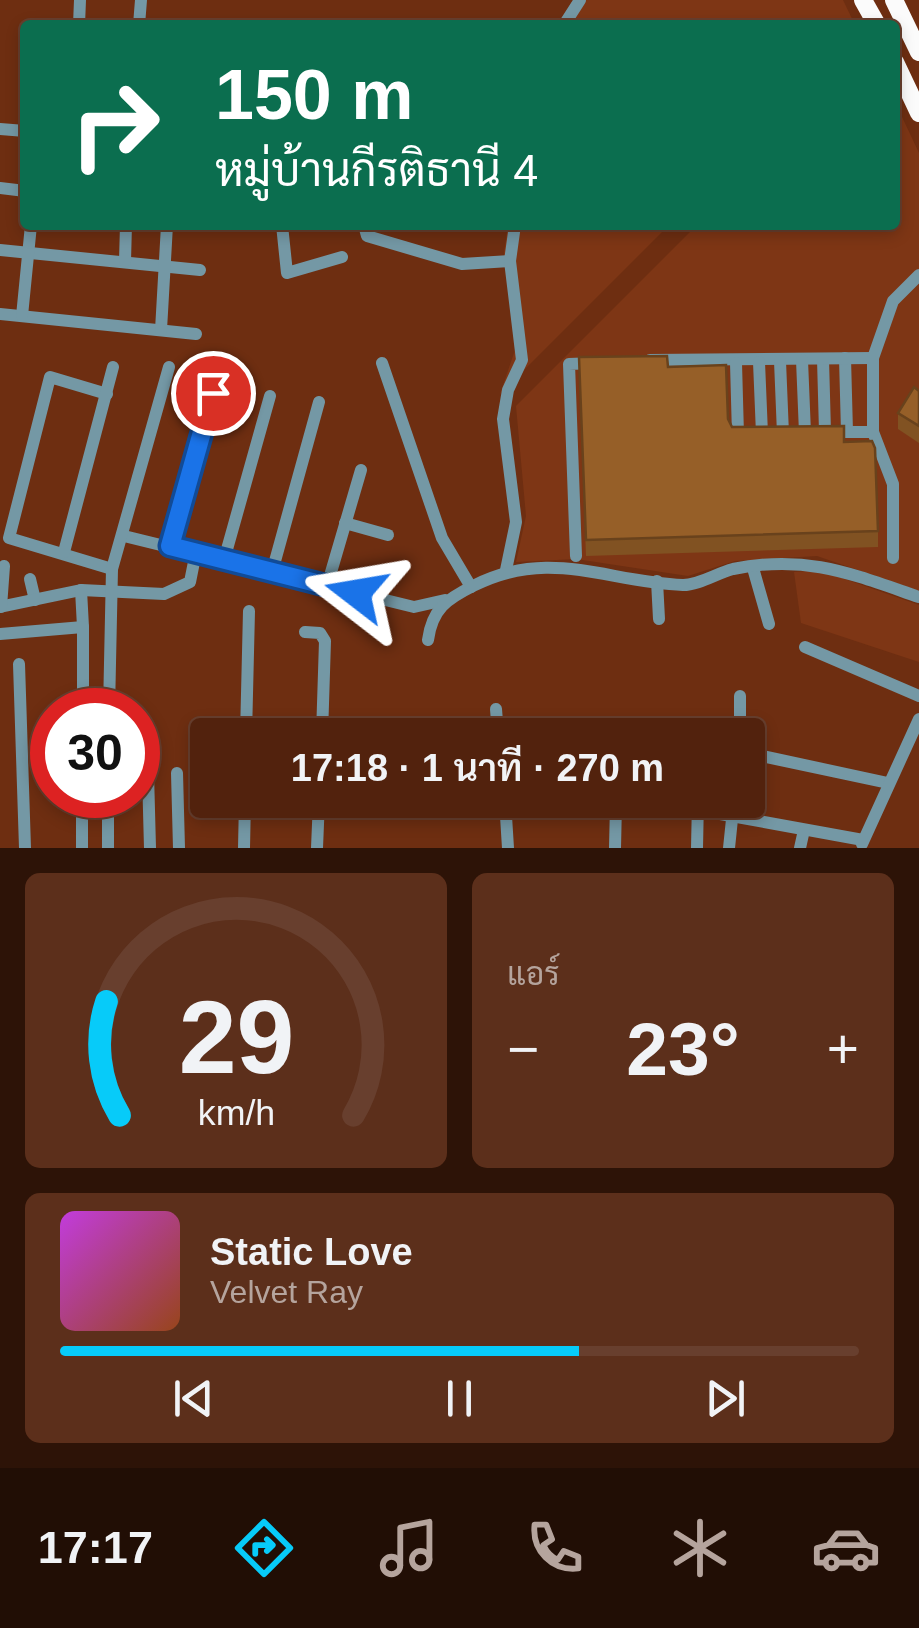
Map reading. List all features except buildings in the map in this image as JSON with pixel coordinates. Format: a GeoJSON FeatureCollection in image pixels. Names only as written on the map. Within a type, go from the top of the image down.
{"type":"FeatureCollection","features":[{"type":"Feature","properties":{"kind":"highway"},"geometry":{"type":"LineString","coordinates":[[894,0],[919,52]]}},
{"type":"Feature","properties":{"kind":"highway"},"geometry":{"type":"LineString","coordinates":[[900,73],[919,114]]}},
{"type":"Feature","properties":{"kind":"street"},"geometry":{"type":"LineString","coordinates":[[22,316],[31,230]]}},
{"type":"Feature","properties":{"kind":"street"},"geometry":{"type":"LineString","coordinates":[[125,261],[126,230]]}},
{"type":"Feature","properties":{"kind":"street"},"geometry":{"type":"LineString","coordinates":[[161,330],[166,230]]}},
{"type":"Feature","properties":{"kind":"street"},"geometry":{"type":"LineString","coordinates":[[283,230],[287,273],[342,257]]}},
{"type":"Feature","properties":{"kind":"street"},"geometry":{"type":"LineString","coordinates":[[366,230],[368,236],[462,264],[510,261]]}},
{"type":"Feature","properties":{"kind":"street"},"geometry":{"type":"LineString","coordinates":[[506,570],[516,522],[504,419],[508,390],[522,360],[510,261],[515,230]]}},
{"type":"Feature","properties":{"kind":"street"},"geometry":{"type":"LineString","coordinates":[[0,250],[200,270]]}},
{"type":"Feature","properties":{"kind":"street"},"geometry":{"type":"LineString","coordinates":[[893,558],[893,484],[873,432],[872,358],[893,301],[919,275]]}},
{"type":"Feature","properties":{"kind":"street"},"geometry":{"type":"LineString","coordinates":[[0,314],[196,334]]}},
{"type":"Feature","properties":{"kind":"street"},"geometry":{"type":"LineString","coordinates":[[844,358],[846,432]]}},
{"type":"Feature","properties":{"kind":"street"},"geometry":{"type":"LineString","coordinates":[[628,362],[872,358]]}},
{"type":"Feature","properties":{"kind":"street"},"geometry":{"type":"LineString","coordinates":[[823,359],[826,432]]}},
{"type":"Feature","properties":{"kind":"street"},"geometry":{"type":"LineString","coordinates":[[802,360],[805,433]]}},
{"type":"Feature","properties":{"kind":"street"},"geometry":{"type":"LineString","coordinates":[[780,361],[783,434]]}},
{"type":"Feature","properties":{"kind":"street"},"geometry":{"type":"LineString","coordinates":[[576,556],[569,364],[608,362]]}},
{"type":"Feature","properties":{"kind":"street"},"geometry":{"type":"LineString","coordinates":[[759,362],[762,434]]}},
{"type":"Feature","properties":{"kind":"street"},"geometry":{"type":"LineString","coordinates":[[382,363],[442,538],[471,587]]}},
{"type":"Feature","properties":{"kind":"street"},"geometry":{"type":"LineString","coordinates":[[736,363],[738,435],[873,432]]}},
{"type":"Feature","properties":{"kind":"street"},"geometry":{"type":"LineString","coordinates":[[64,552],[113,366]]}},
{"type":"Feature","properties":{"kind":"street"},"geometry":{"type":"LineString","coordinates":[[109,688],[106,592],[168,367]]}},
{"type":"Feature","properties":{"kind":"street"},"geometry":{"type":"LineString","coordinates":[[107,394],[50,376],[9,538],[112,569]]}},
{"type":"Feature","properties":{"kind":"street"},"geometry":{"type":"LineString","coordinates":[[170,546],[213,393]]}},
{"type":"Feature","properties":{"kind":"street"},"geometry":{"type":"LineString","coordinates":[[224,560],[270,396]]}},
{"type":"Feature","properties":{"kind":"street"},"geometry":{"type":"LineString","coordinates":[[272,572],[319,402]]}},
{"type":"Feature","properties":{"kind":"street"},"geometry":{"type":"LineString","coordinates":[[327,586],[360,470]]}},
{"type":"Feature","properties":{"kind":"street"},"geometry":{"type":"LineString","coordinates":[[345,522],[388,535]]}},
{"type":"Feature","properties":{"kind":"street"},"geometry":{"type":"LineString","coordinates":[[124,536],[414,608],[445,600],[506,570],[569,567],[686,585],[735,568],[822,563],[919,597]]}},
{"type":"Feature","properties":{"kind":"street"},"geometry":{"type":"LineString","coordinates":[[4,566],[0,607],[81,590],[172,592],[190,582],[196,552]]}},
{"type":"Feature","properties":{"kind":"street"},"geometry":{"type":"LineString","coordinates":[[753,568],[769,624]]}},
{"type":"Feature","properties":{"kind":"street"},"geometry":{"type":"LineString","coordinates":[[30,578],[36,600]]}},
{"type":"Feature","properties":{"kind":"street"},"geometry":{"type":"LineString","coordinates":[[656,580],[659,619]]}},
{"type":"Feature","properties":{"kind":"street"},"geometry":{"type":"LineString","coordinates":[[81,590],[83,688]]}},
{"type":"Feature","properties":{"kind":"street"},"geometry":{"type":"LineString","coordinates":[[428,640],[430,622],[445,600]]}},
{"type":"Feature","properties":{"kind":"street"},"geometry":{"type":"LineString","coordinates":[[247,718],[250,611]]}},
{"type":"Feature","properties":{"kind":"street"},"geometry":{"type":"LineString","coordinates":[[0,634],[84,628]]}},
{"type":"Feature","properties":{"kind":"street"},"geometry":{"type":"LineString","coordinates":[[305,632],[320,633],[325,641],[323,718]]}},
{"type":"Feature","properties":{"kind":"street"},"geometry":{"type":"LineString","coordinates":[[805,647],[919,696]]}},
{"type":"Feature","properties":{"kind":"street"},"geometry":{"type":"LineString","coordinates":[[19,664],[26,848]]}},
{"type":"Feature","properties":{"kind":"street"},"geometry":{"type":"LineString","coordinates":[[740,696],[740,718]]}},
{"type":"Feature","properties":{"kind":"street"},"geometry":{"type":"LineString","coordinates":[[496,710],[497,718]]}},
{"type":"Feature","properties":{"kind":"street"},"geometry":{"type":"LineString","coordinates":[[745,818],[862,844],[919,719]]}},
{"type":"Feature","properties":{"kind":"street"},"geometry":{"type":"LineString","coordinates":[[765,758],[888,784]]}},
{"type":"Feature","properties":{"kind":"street"},"geometry":{"type":"LineString","coordinates":[[177,773],[179,848]]}},
{"type":"Feature","properties":{"kind":"street"},"geometry":{"type":"LineString","coordinates":[[82,818],[82,845],[108,846],[108,818]]}},
{"type":"Feature","properties":{"kind":"street"},"geometry":{"type":"LineString","coordinates":[[149,818],[150,848]]}},
{"type":"Feature","properties":{"kind":"street"},"geometry":{"type":"LineString","coordinates":[[244,848],[245,818]]}},
{"type":"Feature","properties":{"kind":"street"},"geometry":{"type":"LineString","coordinates":[[317,848],[318,818]]}},
{"type":"Feature","properties":{"kind":"street"},"geometry":{"type":"LineString","coordinates":[[506,818],[508,848]]}},
{"type":"Feature","properties":{"kind":"street"},"geometry":{"type":"LineString","coordinates":[[616,818],[616,848]]}},
{"type":"Feature","properties":{"kind":"street"},"geometry":{"type":"LineString","coordinates":[[696,848],[697,818]]}},
{"type":"Feature","properties":{"kind":"street"},"geometry":{"type":"LineString","coordinates":[[730,818],[730,848]]}},
{"type":"Feature","properties":{"kind":"street"},"geometry":{"type":"LineString","coordinates":[[800,848],[804,830]]}},
{"type":"Feature","properties":{"kind":"shaded area"},"geometry":{"type":"Polygon","coordinates":[[[573,0],[843,0],[853,20],[560,20],[573,0]]]}},
{"type":"Feature","properties":{"kind":"shaded area"},"geometry":{"type":"Polygon","coordinates":[[[900,113],[919,153],[919,591],[817,556],[735,561],[688,576],[576,559],[516,562],[526,516],[516,406],[692,230],[900,230],[900,113]]]}},
{"type":"Feature","properties":{"kind":"shaded area"},"geometry":{"type":"Polygon","coordinates":[[[507,230],[664,230],[500,394],[515,350],[504,253],[507,230]]]}},
{"type":"Feature","properties":{"kind":"shaded area"},"geometry":{"type":"Polygon","coordinates":[[[819,570],[919,605],[919,662],[801,623],[794,572],[819,570]]]}},
{"type":"Feature","properties":{"kind":"route"},"geometry":{"type":"LineString","coordinates":[[213,393],[170,546],[356,593]]}}]}
